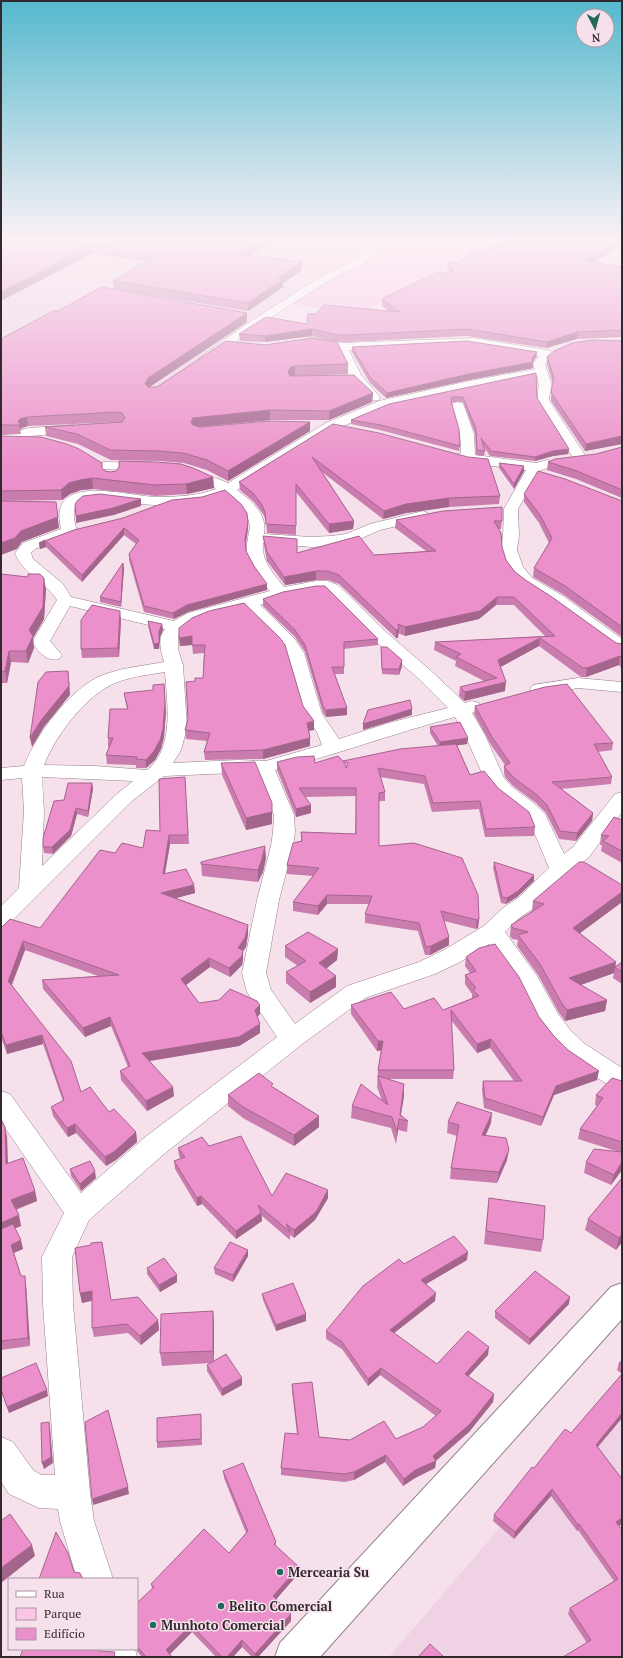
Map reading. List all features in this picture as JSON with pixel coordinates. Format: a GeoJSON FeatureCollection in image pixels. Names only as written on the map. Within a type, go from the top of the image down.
{"type":"FeatureCollection","features":[{"type":"Feature","properties":{"kind":"main road"},"geometry":{"type":"LineString","coordinates":[[294,1657],[622,1297]]}},
{"type":"Feature","properties":{"kind":"street"},"geometry":{"type":"LineString","coordinates":[[198,362],[269,314]]}},
{"type":"Feature","properties":{"kind":"street"},"geometry":{"type":"LineString","coordinates":[[246,316],[262,319]]}},
{"type":"Feature","properties":{"kind":"street"},"geometry":{"type":"LineString","coordinates":[[300,342],[320,342],[342,347],[467,341],[552,352],[539,364],[546,386],[543,396],[544,402],[587,457],[562,460],[534,469],[504,510],[511,536],[509,550],[515,568],[526,581],[557,600],[622,647]]}},
{"type":"Feature","properties":{"kind":"street"},"geometry":{"type":"LineString","coordinates":[[224,344],[239,346]]}},
{"type":"Feature","properties":{"kind":"street"},"geometry":{"type":"LineString","coordinates":[[342,347],[356,379],[370,394],[384,404]]}},
{"type":"Feature","properties":{"kind":"street"},"geometry":{"type":"LineString","coordinates":[[104,476],[154,501],[177,500],[218,494],[331,426],[384,404],[541,372]]}},
{"type":"Feature","properties":{"kind":"street"},"geometry":{"type":"LineString","coordinates":[[341,379],[356,379]]}},
{"type":"Feature","properties":{"kind":"street"},"geometry":{"type":"LineString","coordinates":[[458,406],[467,434],[468,458]]}},
{"type":"Feature","properties":{"kind":"street"},"geometry":{"type":"LineString","coordinates":[[305,425],[331,426],[358,430]]}},
{"type":"Feature","properties":{"kind":"street"},"geometry":{"type":"LineString","coordinates":[[2,440],[29,432],[86,428]]}},
{"type":"Feature","properties":{"kind":"street"},"geometry":{"type":"LineString","coordinates":[[2,440],[30,440],[52,444]]}},
{"type":"Feature","properties":{"kind":"street"},"geometry":{"type":"LineString","coordinates":[[450,455],[534,469],[552,477]]}},
{"type":"Feature","properties":{"kind":"street"},"geometry":{"type":"LineString","coordinates":[[159,467],[104,476],[81,497],[73,499],[61,507],[68,525],[76,529],[30,546],[22,553],[26,561],[57,587],[65,600],[109,611],[160,621],[176,626]]}},
{"type":"Feature","properties":{"kind":"street"},"geometry":{"type":"LineString","coordinates":[[204,476],[228,489],[254,515],[258,524],[254,545],[256,558],[264,572],[280,593]]}},
{"type":"Feature","properties":{"kind":"street"},"geometry":{"type":"LineString","coordinates":[[137,514],[177,500]]}},
{"type":"Feature","properties":{"kind":"street"},"geometry":{"type":"LineString","coordinates":[[256,538],[311,542],[330,541],[350,538],[375,527],[406,519],[435,514]]}},
{"type":"Feature","properties":{"kind":"street"},"geometry":{"type":"LineString","coordinates":[[1,919],[125,797],[155,773],[171,750],[177,728],[174,665],[169,649],[169,635],[176,626],[194,617],[249,603],[280,593],[316,586],[327,586],[332,588],[380,636],[424,674],[462,710],[495,780],[505,791],[528,808],[538,818],[560,869]]}},
{"type":"Feature","properties":{"kind":"street"},"geometry":{"type":"LineString","coordinates":[[53,655],[41,642],[65,600]]}},
{"type":"Feature","properties":{"kind":"street"},"geometry":{"type":"LineString","coordinates":[[249,603],[288,642],[295,653],[313,714],[326,732],[333,747]]}},
{"type":"Feature","properties":{"kind":"street"},"geometry":{"type":"LineString","coordinates":[[30,891],[34,800],[33,770],[43,747],[54,729],[86,694],[104,682],[126,674],[174,665]]}},
{"type":"Feature","properties":{"kind":"street"},"geometry":{"type":"LineString","coordinates":[[521,694],[543,688],[578,683],[622,687]]}},
{"type":"Feature","properties":{"kind":"street"},"geometry":{"type":"LineString","coordinates":[[1,774],[33,770],[155,773],[216,766],[263,766],[333,747],[399,726],[491,702]]}},
{"type":"Feature","properties":{"kind":"street"},"geometry":{"type":"LineString","coordinates":[[263,766],[270,779],[284,815],[284,832],[282,846],[268,900],[254,973],[259,992],[292,1039]]}},
{"type":"Feature","properties":{"kind":"street"},"geometry":{"type":"LineString","coordinates":[[95,1578],[77,1521],[73,1493],[58,1304],[57,1257],[78,1212],[154,1146],[292,1039],[356,992],[427,968],[452,956],[492,930],[511,913],[526,903],[560,869],[582,852],[622,798]]}},
{"type":"Feature","properties":{"kind":"street"},"geometry":{"type":"LineString","coordinates":[[492,930],[529,982],[548,1019],[562,1037],[576,1051],[622,1081]]}},
{"type":"Feature","properties":{"kind":"street"},"geometry":{"type":"LineString","coordinates":[[1,1101],[78,1212]]}},
{"type":"Feature","properties":{"kind":"street"},"geometry":{"type":"LineString","coordinates":[[1,1453],[21,1482],[39,1492],[73,1493]]}},
{"type":"Feature","properties":{"kind":"shaded area"},"geometry":{"type":"Polygon","coordinates":[[[1,314],[271,314],[161,391],[1,371],[1,314]]]}},
{"type":"Feature","properties":{"kind":"shaded area"},"geometry":{"type":"Polygon","coordinates":[[[622,1385],[622,1657],[389,1657],[622,1385]]]}},
{"type":"Feature","properties":{"kind":"building"},"geometry":{"type":"Polygon","coordinates":[[[47,314],[245,314],[148,378],[145,384],[148,387],[157,387],[226,341],[265,345],[312,338],[337,342],[348,364],[295,366],[291,367],[288,371],[290,376],[354,375],[373,393],[329,411],[270,410],[193,418],[191,422],[193,425],[200,427],[270,421],[310,422],[228,471],[207,460],[183,453],[110,450],[77,434],[45,427],[122,422],[125,418],[122,413],[117,412],[27,417],[18,421],[20,425],[1,425],[1,339],[47,314]]]}},
{"type":"Feature","properties":{"kind":"building"},"geometry":{"type":"Polygon","coordinates":[[[308,314],[622,314],[622,330],[577,332],[547,342],[467,329],[349,335],[338,335],[312,329],[265,336],[239,334],[266,317],[307,324],[308,314]]]}},
{"type":"Feature","properties":{"kind":"building"},"geometry":{"type":"Polygon","coordinates":[[[592,340],[622,341],[622,436],[586,444],[552,394],[551,390],[554,378],[547,357],[554,351],[572,343],[592,340]]]}},
{"type":"Feature","properties":{"kind":"building"},"geometry":{"type":"Polygon","coordinates":[[[467,341],[537,352],[532,358],[533,362],[469,374],[387,393],[370,377],[352,347],[467,341]]]}},
{"type":"Feature","properties":{"kind":"building"},"geometry":{"type":"Polygon","coordinates":[[[536,373],[537,398],[569,449],[553,451],[535,457],[491,451],[481,438],[485,451],[477,450],[476,429],[463,397],[452,397],[451,401],[459,429],[460,446],[381,425],[351,420],[389,404],[536,373]]]}},
{"type":"Feature","properties":{"kind":"building"},"geometry":{"type":"Polygon","coordinates":[[[333,424],[379,433],[468,457],[488,459],[500,496],[449,498],[406,504],[384,511],[312,457],[354,521],[329,524],[296,484],[296,526],[266,524],[265,512],[262,505],[254,494],[239,482],[333,424]]]}},
{"type":"Feature","properties":{"kind":"building"},"geometry":{"type":"Polygon","coordinates":[[[1,436],[41,437],[67,444],[79,449],[102,463],[102,468],[105,471],[110,472],[116,471],[119,467],[119,461],[156,462],[181,464],[213,477],[186,484],[155,485],[92,478],[69,483],[61,490],[1,491],[1,436]]]}},
{"type":"Feature","properties":{"kind":"building"},"geometry":{"type":"Polygon","coordinates":[[[622,447],[622,490],[577,471],[548,462],[555,459],[596,454],[622,447]]]}},
{"type":"Feature","properties":{"kind":"building"},"geometry":{"type":"Polygon","coordinates":[[[499,463],[524,466],[514,484],[499,463]]]}},
{"type":"Feature","properties":{"kind":"building"},"geometry":{"type":"Polygon","coordinates":[[[538,471],[565,479],[622,501],[622,627],[565,586],[534,568],[552,538],[540,515],[524,494],[538,471]]]}},
{"type":"Feature","properties":{"kind":"building"},"geometry":{"type":"Polygon","coordinates":[[[225,490],[241,504],[247,513],[248,523],[245,539],[246,551],[254,566],[267,584],[187,605],[173,613],[144,606],[129,554],[139,540],[124,528],[82,575],[46,541],[74,530],[123,518],[172,500],[202,497],[225,490]]]}},
{"type":"Feature","properties":{"kind":"building"},"geometry":{"type":"Polygon","coordinates":[[[100,494],[141,499],[113,508],[76,516],[75,505],[77,501],[83,496],[100,494]]]}},
{"type":"Feature","properties":{"kind":"building"},"geometry":{"type":"Polygon","coordinates":[[[1,501],[56,502],[58,517],[21,531],[15,538],[1,543],[1,501]]]}},
{"type":"Feature","properties":{"kind":"building"},"geometry":{"type":"Polygon","coordinates":[[[502,507],[502,521],[494,521],[501,533],[502,547],[506,560],[515,572],[616,643],[622,644],[622,658],[620,656],[587,668],[583,668],[540,638],[498,660],[506,682],[465,692],[460,687],[497,678],[456,657],[461,654],[435,642],[555,636],[514,597],[497,597],[480,611],[405,627],[398,624],[399,629],[396,630],[339,575],[328,571],[316,571],[284,577],[267,552],[263,536],[297,539],[297,553],[359,536],[374,555],[436,551],[396,520],[443,511],[502,507]]]}},
{"type":"Feature","properties":{"kind":"building"},"geometry":{"type":"Polygon","coordinates":[[[123,563],[121,602],[100,597],[123,563]]]}},
{"type":"Feature","properties":{"kind":"building"},"geometry":{"type":"Polygon","coordinates":[[[1,574],[28,577],[28,574],[40,574],[44,578],[43,607],[29,630],[33,636],[26,651],[9,651],[5,671],[1,672],[1,574]]]}},
{"type":"Feature","properties":{"kind":"building"},"geometry":{"type":"Polygon","coordinates":[[[316,586],[325,586],[378,639],[344,642],[344,667],[332,667],[347,708],[326,710],[323,706],[305,645],[295,630],[263,599],[283,592],[316,586]]]}},
{"type":"Feature","properties":{"kind":"building"},"geometry":{"type":"Polygon","coordinates":[[[244,603],[280,638],[285,645],[303,706],[314,721],[307,723],[310,738],[263,750],[204,752],[210,733],[185,730],[188,719],[186,682],[195,681],[195,678],[203,678],[205,645],[192,645],[192,636],[179,638],[179,628],[192,618],[209,611],[244,603]]]}},
{"type":"Feature","properties":{"kind":"building"},"geometry":{"type":"Polygon","coordinates":[[[92,605],[120,611],[118,648],[81,649],[81,620],[92,605]]]}},
{"type":"Feature","properties":{"kind":"building"},"geometry":{"type":"Polygon","coordinates":[[[148,621],[162,624],[159,631],[159,643],[154,644],[148,621]]]}},
{"type":"Feature","properties":{"kind":"building"},"geometry":{"type":"Polygon","coordinates":[[[381,647],[387,647],[402,660],[399,669],[382,669],[381,647]]]}},
{"type":"Feature","properties":{"kind":"building"},"geometry":{"type":"Polygon","coordinates":[[[68,671],[69,686],[42,719],[30,738],[38,682],[46,672],[68,671]]]}},
{"type":"Feature","properties":{"kind":"building"},"geometry":{"type":"Polygon","coordinates":[[[164,684],[165,702],[163,729],[160,740],[154,751],[146,760],[136,759],[137,757],[106,755],[113,738],[108,738],[110,709],[128,709],[124,693],[153,690],[153,685],[164,684]]]}},
{"type":"Feature","properties":{"kind":"building"},"geometry":{"type":"Polygon","coordinates":[[[567,684],[613,743],[594,744],[612,777],[552,782],[593,813],[577,833],[560,831],[547,805],[537,795],[514,778],[506,769],[504,766],[510,763],[492,737],[475,706],[545,687],[567,684]]]}},
{"type":"Feature","properties":{"kind":"building"},"geometry":{"type":"Polygon","coordinates":[[[410,700],[412,709],[363,724],[368,710],[410,700]]]}},
{"type":"Feature","properties":{"kind":"building"},"geometry":{"type":"Polygon","coordinates":[[[460,722],[468,738],[440,742],[430,727],[460,722]]]}},
{"type":"Feature","properties":{"kind":"building"},"geometry":{"type":"Polygon","coordinates":[[[456,744],[470,775],[484,771],[498,788],[529,812],[535,827],[486,829],[480,801],[433,803],[425,776],[378,768],[385,792],[379,793],[379,846],[414,843],[462,858],[478,895],[479,919],[477,920],[441,911],[449,937],[426,947],[419,923],[365,914],[372,896],[327,895],[318,906],[293,902],[319,868],[287,865],[293,843],[302,841],[301,832],[356,834],[356,788],[299,788],[311,805],[296,809],[277,762],[297,757],[314,756],[315,763],[338,756],[343,761],[400,749],[456,744]]]}},
{"type":"Feature","properties":{"kind":"building"},"geometry":{"type":"Polygon","coordinates":[[[255,762],[272,803],[272,812],[246,818],[221,763],[255,762]]]}},
{"type":"Feature","properties":{"kind":"building"},"geometry":{"type":"Polygon","coordinates":[[[185,777],[188,835],[169,835],[163,874],[186,869],[194,885],[161,893],[248,925],[245,938],[238,948],[243,950],[242,956],[229,968],[209,958],[181,979],[199,1003],[219,1000],[230,989],[257,1001],[260,1005],[255,1010],[260,1024],[239,1037],[142,1053],[173,1087],[146,1101],[120,1071],[130,1066],[110,1017],[83,1028],[42,980],[119,975],[23,941],[8,982],[71,1061],[81,1092],[90,1087],[109,1112],[114,1109],[136,1132],[115,1151],[105,1157],[75,1124],[67,1128],[51,1107],[64,1100],[42,1035],[6,1045],[1,1032],[1,928],[10,919],[40,928],[100,850],[115,853],[122,843],[143,848],[146,830],[160,831],[159,779],[185,777]]]}},
{"type":"Feature","properties":{"kind":"building"},"geometry":{"type":"Polygon","coordinates":[[[68,783],[92,783],[88,811],[76,808],[70,830],[52,847],[43,847],[43,838],[54,801],[64,800],[68,783]]]}},
{"type":"Feature","properties":{"kind":"building"},"geometry":{"type":"Polygon","coordinates":[[[614,817],[622,820],[622,851],[603,841],[609,836],[601,835],[614,817]]]}},
{"type":"Feature","properties":{"kind":"building"},"geometry":{"type":"Polygon","coordinates":[[[265,846],[258,870],[201,864],[201,862],[265,846]]]}},
{"type":"Feature","properties":{"kind":"building"},"geometry":{"type":"Polygon","coordinates":[[[494,862],[534,875],[518,891],[507,898],[502,897],[494,862]]]}},
{"type":"Feature","properties":{"kind":"building"},"geometry":{"type":"Polygon","coordinates":[[[579,862],[584,862],[622,885],[622,892],[573,928],[616,962],[569,978],[607,1000],[567,1010],[540,964],[518,935],[528,932],[513,928],[511,925],[544,904],[533,901],[579,862]]]}},
{"type":"Feature","properties":{"kind":"building"},"geometry":{"type":"Polygon","coordinates":[[[308,932],[338,949],[319,963],[336,976],[310,992],[286,972],[306,961],[285,946],[308,932]]]}},
{"type":"Feature","properties":{"kind":"building"},"geometry":{"type":"Polygon","coordinates":[[[495,944],[519,977],[539,1017],[553,1035],[568,1050],[599,1071],[556,1086],[543,1117],[485,1098],[483,1081],[522,1081],[491,1039],[477,1044],[451,1010],[454,1070],[378,1070],[383,1041],[378,1041],[351,1005],[391,992],[404,1009],[434,998],[443,1010],[479,996],[473,990],[476,988],[465,975],[476,971],[466,957],[479,948],[495,944]]]}},
{"type":"Feature","properties":{"kind":"building"},"geometry":{"type":"Polygon","coordinates":[[[622,962],[622,972],[615,967],[622,962]]]}},
{"type":"Feature","properties":{"kind":"building"},"geometry":{"type":"Polygon","coordinates":[[[259,1073],[273,1084],[271,1086],[319,1116],[294,1135],[243,1107],[228,1095],[259,1073]]]}},
{"type":"Feature","properties":{"kind":"building"},"geometry":{"type":"Polygon","coordinates":[[[378,1076],[404,1084],[400,1115],[408,1121],[399,1119],[397,1132],[392,1117],[352,1106],[361,1084],[388,1105],[378,1076]]]}},
{"type":"Feature","properties":{"kind":"building"},"geometry":{"type":"Polygon","coordinates":[[[612,1078],[622,1081],[622,1142],[580,1129],[603,1098],[596,1095],[612,1078]]]}},
{"type":"Feature","properties":{"kind":"building"},"geometry":{"type":"Polygon","coordinates":[[[457,1102],[492,1113],[482,1135],[506,1138],[509,1150],[499,1172],[451,1168],[459,1125],[448,1122],[457,1102]]]}},
{"type":"Feature","properties":{"kind":"building"},"geometry":{"type":"Polygon","coordinates":[[[1,1119],[5,1127],[6,1164],[23,1158],[35,1191],[11,1200],[19,1215],[1,1223],[1,1119]]]}},
{"type":"Feature","properties":{"kind":"building"},"geometry":{"type":"Polygon","coordinates":[[[241,1136],[272,1196],[286,1173],[328,1190],[316,1212],[294,1230],[286,1224],[290,1232],[258,1205],[261,1213],[236,1231],[201,1196],[197,1198],[174,1161],[185,1157],[178,1148],[202,1137],[209,1146],[241,1136]]]}},
{"type":"Feature","properties":{"kind":"building"},"geometry":{"type":"Polygon","coordinates":[[[594,1149],[622,1152],[622,1162],[614,1175],[586,1162],[594,1149]]]}},
{"type":"Feature","properties":{"kind":"building"},"geometry":{"type":"Polygon","coordinates":[[[90,1161],[95,1171],[80,1184],[70,1169],[90,1161]]]}},
{"type":"Feature","properties":{"kind":"building"},"geometry":{"type":"Polygon","coordinates":[[[622,1178],[622,1234],[619,1238],[588,1219],[622,1178]]]}},
{"type":"Feature","properties":{"kind":"building"},"geometry":{"type":"Polygon","coordinates":[[[489,1198],[545,1206],[543,1240],[486,1231],[489,1198]]]}},
{"type":"Feature","properties":{"kind":"building"},"geometry":{"type":"Polygon","coordinates":[[[13,1224],[21,1240],[11,1245],[21,1276],[25,1276],[28,1338],[1,1341],[1,1229],[13,1224]]]}},
{"type":"Feature","properties":{"kind":"building"},"geometry":{"type":"Polygon","coordinates":[[[454,1236],[468,1252],[421,1280],[436,1293],[390,1330],[437,1364],[468,1331],[489,1347],[465,1374],[494,1394],[470,1424],[433,1456],[436,1461],[415,1470],[404,1479],[386,1455],[354,1472],[344,1474],[281,1468],[285,1433],[298,1434],[292,1384],[312,1382],[319,1437],[350,1440],[384,1421],[396,1439],[423,1427],[441,1411],[381,1368],[368,1379],[342,1342],[326,1331],[363,1286],[399,1259],[404,1264],[454,1236]]]}},
{"type":"Feature","properties":{"kind":"building"},"geometry":{"type":"Polygon","coordinates":[[[102,1242],[111,1300],[138,1297],[158,1320],[140,1336],[127,1324],[92,1328],[92,1291],[80,1293],[75,1248],[91,1245],[91,1243],[102,1242]]]}},
{"type":"Feature","properties":{"kind":"building"},"geometry":{"type":"Polygon","coordinates":[[[230,1242],[248,1250],[233,1275],[214,1268],[230,1242]]]}},
{"type":"Feature","properties":{"kind":"building"},"geometry":{"type":"Polygon","coordinates":[[[164,1258],[177,1275],[159,1285],[147,1268],[164,1258]]]}},
{"type":"Feature","properties":{"kind":"building"},"geometry":{"type":"Polygon","coordinates":[[[535,1271],[570,1297],[530,1339],[495,1311],[535,1271]]]}},
{"type":"Feature","properties":{"kind":"building"},"geometry":{"type":"Polygon","coordinates":[[[293,1283],[306,1314],[276,1325],[262,1294],[293,1283]]]}},
{"type":"Feature","properties":{"kind":"building"},"geometry":{"type":"Polygon","coordinates":[[[213,1311],[213,1351],[160,1353],[161,1314],[213,1311]]]}},
{"type":"Feature","properties":{"kind":"building"},"geometry":{"type":"Polygon","coordinates":[[[226,1354],[242,1378],[222,1389],[207,1365],[226,1354]]]}},
{"type":"Feature","properties":{"kind":"building"},"geometry":{"type":"Polygon","coordinates":[[[36,1363],[47,1390],[7,1407],[1,1389],[1,1378],[36,1363]]]}},
{"type":"Feature","properties":{"kind":"building"},"geometry":{"type":"Polygon","coordinates":[[[622,1374],[622,1413],[596,1445],[622,1479],[622,1518],[616,1522],[622,1530],[622,1657],[563,1657],[591,1640],[570,1608],[618,1579],[552,1489],[515,1532],[494,1515],[532,1467],[534,1468],[565,1429],[571,1433],[622,1374]]]}},
{"type":"Feature","properties":{"kind":"building"},"geometry":{"type":"Polygon","coordinates":[[[108,1410],[128,1487],[92,1499],[85,1422],[108,1410]]]}},
{"type":"Feature","properties":{"kind":"building"},"geometry":{"type":"Polygon","coordinates":[[[201,1414],[201,1439],[157,1442],[157,1418],[201,1414]]]}},
{"type":"Feature","properties":{"kind":"building"},"geometry":{"type":"Polygon","coordinates":[[[49,1422],[51,1457],[42,1463],[41,1423],[49,1422]]]}},
{"type":"Feature","properties":{"kind":"building"},"geometry":{"type":"Polygon","coordinates":[[[243,1463],[276,1542],[274,1544],[299,1567],[273,1596],[291,1614],[255,1654],[242,1640],[227,1657],[222,1657],[191,1625],[166,1650],[172,1657],[146,1657],[138,1647],[138,1602],[154,1587],[151,1584],[204,1529],[229,1553],[248,1531],[223,1471],[243,1463]]]}},
{"type":"Feature","properties":{"kind":"building"},"geometry":{"type":"Polygon","coordinates":[[[10,1514],[32,1545],[1,1568],[1,1521],[10,1514]]]}},
{"type":"Feature","properties":{"kind":"building"},"geometry":{"type":"Polygon","coordinates":[[[56,1532],[68,1553],[74,1572],[80,1573],[82,1578],[39,1578],[56,1532]]]}},
{"type":"Feature","properties":{"kind":"building"},"geometry":{"type":"Polygon","coordinates":[[[430,1644],[444,1657],[418,1657],[430,1644]]]}},
{"type":"Feature","properties":{"kind":"building"},"geometry":{"type":"Polygon","coordinates":[[[23,1650],[98,1650],[115,1652],[114,1657],[20,1657],[23,1650]]]}},
{"type":"Feature","properties":{"kind":"place","name":"Mercearia Su"},"geometry":{"type":"Point","coordinates":[280,1572]}},
{"type":"Feature","properties":{"kind":"place","name":"Belito Comercial"},"geometry":{"type":"Point","coordinates":[221,1606]}},
{"type":"Feature","properties":{"kind":"place","name":"Munhoto Comercial"},"geometry":{"type":"Point","coordinates":[153,1625]}}]}
